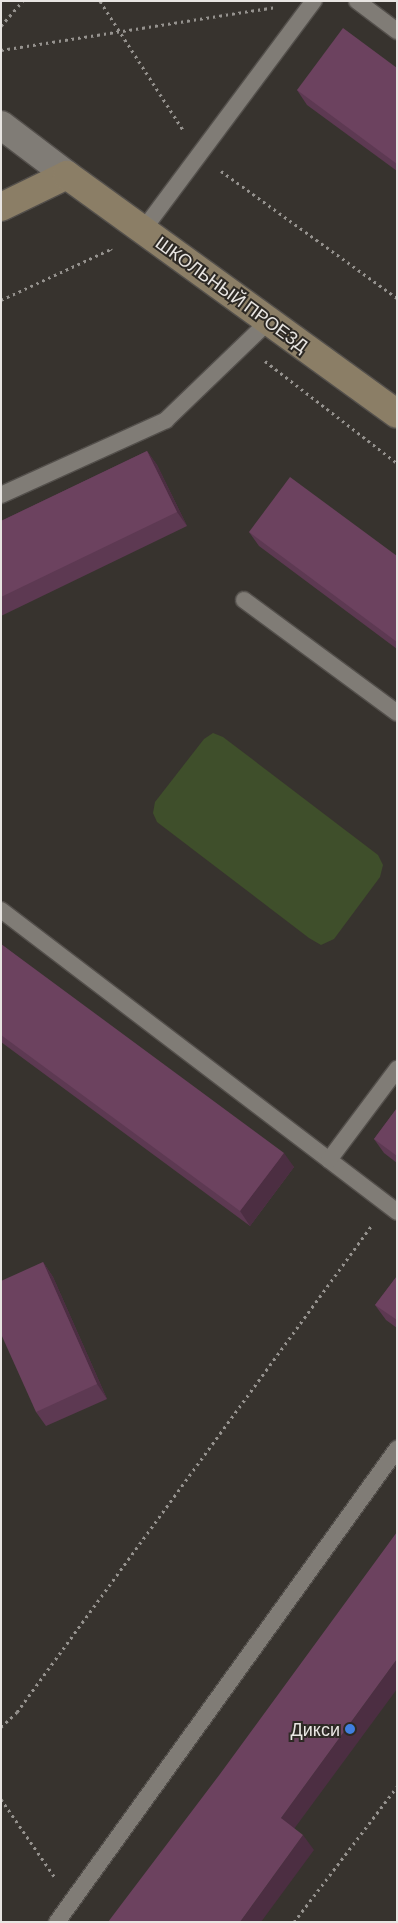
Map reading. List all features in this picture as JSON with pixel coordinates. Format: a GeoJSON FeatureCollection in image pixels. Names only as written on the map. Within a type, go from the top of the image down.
{"type":"FeatureCollection","features":[{"type":"Feature","properties":{"kind":"main road"},"geometry":{"type":"LineString","coordinates":[[1,206],[67,175]]}},
{"type":"Feature","properties":{"kind":"main road","name":"ШКОЛЬНЫЙ ПРОЕЗД"},"geometry":{"type":"LineString","coordinates":[[67,175],[397,414]]}},
{"type":"Feature","properties":{"kind":"street"},"geometry":{"type":"LineString","coordinates":[[1,125],[67,175]]}},
{"type":"Feature","properties":{"kind":"lane"},"geometry":{"type":"LineString","coordinates":[[144,230],[314,1]]}},
{"type":"Feature","properties":{"kind":"lane"},"geometry":{"type":"LineString","coordinates":[[357,1],[397,31]]}},
{"type":"Feature","properties":{"kind":"lane"},"geometry":{"type":"LineString","coordinates":[[1,495],[166,420],[269,322]]}},
{"type":"Feature","properties":{"kind":"lane"},"geometry":{"type":"LineString","coordinates":[[244,600],[397,713]]}},
{"type":"Feature","properties":{"kind":"lane"},"geometry":{"type":"LineString","coordinates":[[1,910],[392,1208]]}},
{"type":"Feature","properties":{"kind":"lane"},"geometry":{"type":"LineString","coordinates":[[329,1160],[397,1069]]}},
{"type":"Feature","properties":{"kind":"lane"},"geometry":{"type":"LineString","coordinates":[[57,1922],[397,1449]]}},
{"type":"Feature","properties":{"kind":"path"},"geometry":{"type":"LineString","coordinates":[[1,26],[24,1]]}},
{"type":"Feature","properties":{"kind":"path"},"geometry":{"type":"LineString","coordinates":[[100,1],[199,155],[397,298]]}},
{"type":"Feature","properties":{"kind":"path"},"geometry":{"type":"LineString","coordinates":[[1,50],[281,6]]}},
{"type":"Feature","properties":{"kind":"path"},"geometry":{"type":"LineString","coordinates":[[1,300],[111,249],[118,254]]}},
{"type":"Feature","properties":{"kind":"path"},"geometry":{"type":"LineString","coordinates":[[245,346],[397,464]]}},
{"type":"Feature","properties":{"kind":"path"},"geometry":{"type":"LineString","coordinates":[[1,1727],[17,1712],[392,1208]]}},
{"type":"Feature","properties":{"kind":"path"},"geometry":{"type":"LineString","coordinates":[[294,1922],[397,1787]]}},
{"type":"Feature","properties":{"kind":"path"},"geometry":{"type":"LineString","coordinates":[[1,1799],[71,1902]]}},
{"type":"Feature","properties":{"kind":"green space"},"geometry":{"type":"Polygon","coordinates":[[[213,733],[223,737],[378,855],[383,865],[380,877],[334,939],[321,945],[309,938],[157,822],[153,813],[155,802],[204,739],[213,733]]]}},
{"type":"Feature","properties":{"kind":"building"},"geometry":{"type":"Polygon","coordinates":[[[343,28],[397,68],[397,164],[297,90],[343,28]]]}},
{"type":"Feature","properties":{"kind":"building"},"geometry":{"type":"Polygon","coordinates":[[[147,451],[177,512],[1,597],[1,521],[147,451]]]}},
{"type":"Feature","properties":{"kind":"building"},"geometry":{"type":"Polygon","coordinates":[[[290,477],[397,556],[397,642],[249,532],[290,477]]]}},
{"type":"Feature","properties":{"kind":"building"},"geometry":{"type":"Polygon","coordinates":[[[1,944],[284,1153],[240,1211],[1,1035],[1,944]]]}},
{"type":"Feature","properties":{"kind":"building"},"geometry":{"type":"Polygon","coordinates":[[[397,1108],[397,1156],[374,1139],[397,1108]]]}},
{"type":"Feature","properties":{"kind":"building"},"geometry":{"type":"Polygon","coordinates":[[[43,1262],[97,1384],[36,1412],[1,1334],[1,1281],[43,1262]]]}},
{"type":"Feature","properties":{"kind":"building"},"geometry":{"type":"Polygon","coordinates":[[[397,1276],[397,1320],[375,1305],[397,1276]]]}},
{"type":"Feature","properties":{"kind":"building"},"geometry":{"type":"Polygon","coordinates":[[[397,1532],[397,1659],[281,1818],[303,1835],[240,1922],[108,1922],[220,1774],[397,1532]]]}},
{"type":"Feature","properties":{"kind":"place","name":"Дикси"},"geometry":{"type":"Point","coordinates":[350,1729]}}]}
